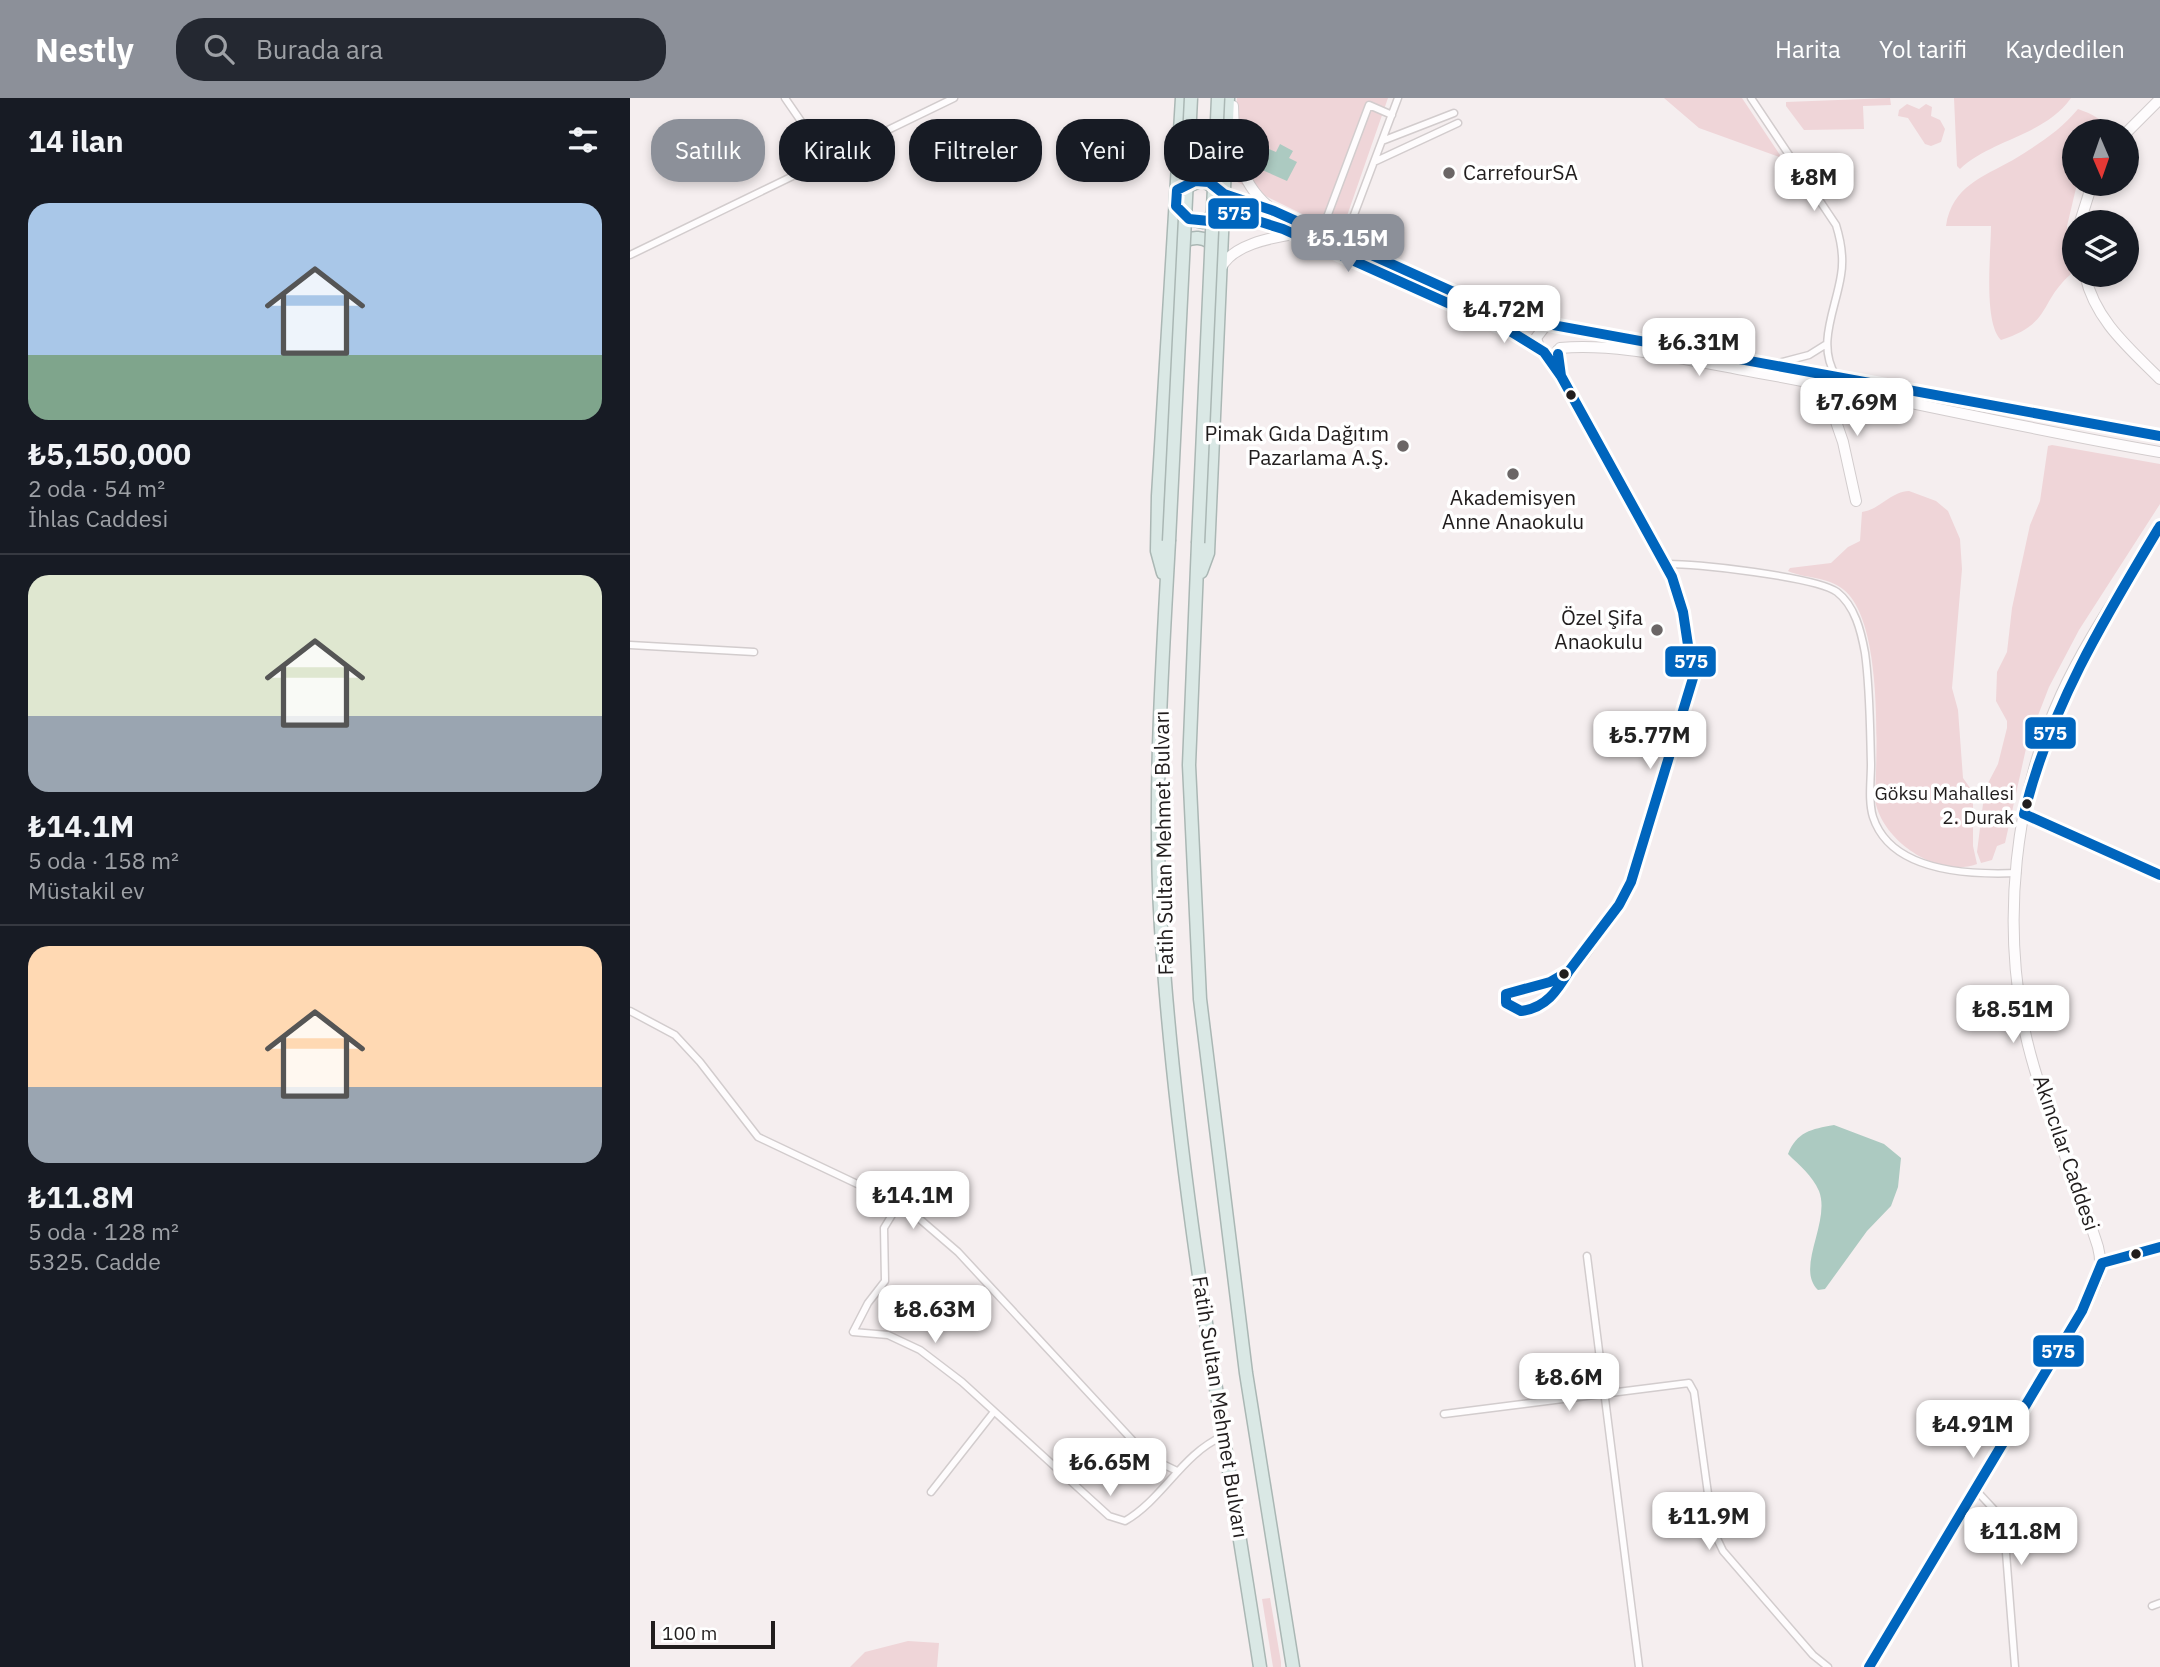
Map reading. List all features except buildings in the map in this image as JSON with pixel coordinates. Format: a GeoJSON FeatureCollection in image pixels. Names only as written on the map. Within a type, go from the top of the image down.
{"type":"FeatureCollection","features":[{"type":"Feature","properties":{"kind":"highway"},"geometry":{"type":"LineString","coordinates":[[1181,119],[1182,98]]}},
{"type":"Feature","properties":{"kind":"highway","name":"Fatih Sultan Mehmet Bulvarı"},"geometry":{"type":"LineString","coordinates":[[1191,98],[1159,738],[1161,926],[1182,1157],[1260,1667]]}},
{"type":"Feature","properties":{"kind":"highway","name":"Fatih Sultan Mehmet Bulvarı"},"geometry":{"type":"LineString","coordinates":[[1218,98],[1189,765],[1200,999],[1247,1373],[1293,1667]]}},
{"type":"Feature","properties":{"kind":"highway"},"geometry":{"type":"LineString","coordinates":[[1228,119],[1230,98]]}},
{"type":"Feature","properties":{"kind":"highway"},"geometry":{"type":"LineString","coordinates":[[1177,190],[1202,180],[1224,194]]}},
{"type":"Feature","properties":{"kind":"highway"},"geometry":{"type":"LineString","coordinates":[[1166,587],[1157,551],[1158,510],[1177,182]]}},
{"type":"Feature","properties":{"kind":"highway"},"geometry":{"type":"LineString","coordinates":[[1196,589],[1208,553],[1225,182]]}},
{"type":"Feature","properties":{"kind":"highway"},"geometry":{"type":"LineString","coordinates":[[1177,206],[1189,219],[1203,222],[1223,210]]}},
{"type":"Feature","properties":{"kind":"highway"},"geometry":{"type":"LineString","coordinates":[[1173,251],[1185,240],[1199,238],[1215,245],[1221,262]]}},
{"type":"Feature","properties":{"kind":"street"},"geometry":{"type":"LineString","coordinates":[[785,98],[799,119]]}},
{"type":"Feature","properties":{"kind":"street"},"geometry":{"type":"LineString","coordinates":[[895,127],[954,98]]}},
{"type":"Feature","properties":{"kind":"street"},"geometry":{"type":"LineString","coordinates":[[1230,98],[1234,145],[1243,174],[1253,194],[1274,211]]}},
{"type":"Feature","properties":{"kind":"street"},"geometry":{"type":"LineString","coordinates":[[1343,244],[1398,98]]}},
{"type":"Feature","properties":{"kind":"street"},"geometry":{"type":"LineString","coordinates":[[1751,98],[1836,225],[1840,240],[1842,274],[1825,345],[1827,361],[1839,376]]}},
{"type":"Feature","properties":{"kind":"street"},"geometry":{"type":"LineString","coordinates":[[2139,120],[2160,99]]}},
{"type":"Feature","properties":{"kind":"street"},"geometry":{"type":"LineString","coordinates":[[1321,233],[1369,105],[1392,115]]}},
{"type":"Feature","properties":{"kind":"street"},"geometry":{"type":"LineString","coordinates":[[1382,141],[1454,113]]}},
{"type":"Feature","properties":{"kind":"street"},"geometry":{"type":"LineString","coordinates":[[1374,162],[1458,123]]}},
{"type":"Feature","properties":{"kind":"street"},"geometry":{"type":"LineString","coordinates":[[630,255],[781,182]]}},
{"type":"Feature","properties":{"kind":"street"},"geometry":{"type":"LineString","coordinates":[[1224,194],[1274,211],[1491,310],[1551,326],[1776,364],[1929,396],[2160,436]]}},
{"type":"Feature","properties":{"kind":"street"},"geometry":{"type":"LineString","coordinates":[[1223,210],[1293,234],[1481,316],[1542,351],[1590,346],[1622,350],[1822,384],[1952,414],[2160,452]]}},
{"type":"Feature","properties":{"kind":"street"},"geometry":{"type":"LineString","coordinates":[[1221,262],[1234,253],[1273,237],[1293,234]]}},
{"type":"Feature","properties":{"kind":"street"},"geometry":{"type":"LineString","coordinates":[[2089,287],[2098,310],[2110,327],[2160,379]]}},
{"type":"Feature","properties":{"kind":"street"},"geometry":{"type":"LineString","coordinates":[[1551,326],[1536,338],[1542,351],[1561,376],[1665,564],[1678,592],[1692,665],[1690,693],[1631,882],[1594,943],[1569,971],[1559,990],[1540,1007],[1521,1011],[1506,1003],[1506,994],[1550,982],[1569,971]]}},
{"type":"Feature","properties":{"kind":"street"},"geometry":{"type":"LineString","coordinates":[[1551,326],[1563,340],[1559,349],[1561,376]]}},
{"type":"Feature","properties":{"kind":"street"},"geometry":{"type":"LineString","coordinates":[[1776,364],[1809,355],[1825,345]]}},
{"type":"Feature","properties":{"kind":"street"},"geometry":{"type":"LineString","coordinates":[[1822,384],[1843,442],[1856,501]]}},
{"type":"Feature","properties":{"kind":"street","name":"Akıncılar Caddesi"},"geometry":{"type":"LineString","coordinates":[[2102,1264],[2025,1032],[2014,930],[2017,873],[2024,814],[2041,749],[2062,693],[2092,636],[2160,526]]}},
{"type":"Feature","properties":{"kind":"street"},"geometry":{"type":"LineString","coordinates":[[1665,564],[1695,564],[1816,584],[1838,593],[1851,608],[1863,643],[1869,705],[1871,809],[1877,827],[1892,844],[1934,867],[1981,875],[2017,873]]}},
{"type":"Feature","properties":{"kind":"street"},"geometry":{"type":"LineString","coordinates":[[630,645],[754,652]]}},
{"type":"Feature","properties":{"kind":"street"},"geometry":{"type":"LineString","coordinates":[[2024,814],[2160,876]]}},
{"type":"Feature","properties":{"kind":"street"},"geometry":{"type":"LineString","coordinates":[[630,1011],[676,1035],[758,1137],[898,1205],[941,1237],[986,1279],[1148,1457],[1177,1471]]}},
{"type":"Feature","properties":{"kind":"street"},"geometry":{"type":"LineString","coordinates":[[898,1205],[884,1228],[886,1281],[868,1303],[853,1332],[888,1335],[920,1350],[962,1382],[992,1413],[1109,1516],[1125,1521],[1137,1514],[1208,1442],[1224,1435]]}},
{"type":"Feature","properties":{"kind":"street"},"geometry":{"type":"LineString","coordinates":[[1869,1667],[2082,1311],[2102,1264],[2160,1247]]}},
{"type":"Feature","properties":{"kind":"street"},"geometry":{"type":"LineString","coordinates":[[1587,1256],[1639,1667]]}},
{"type":"Feature","properties":{"kind":"street"},"geometry":{"type":"LineString","coordinates":[[1444,1414],[1604,1396],[1689,1383],[1694,1392],[1713,1530],[1723,1551],[1806,1647],[1828,1667]]}},
{"type":"Feature","properties":{"kind":"street"},"geometry":{"type":"LineString","coordinates":[[931,1492],[992,1413]]}},
{"type":"Feature","properties":{"kind":"street"},"geometry":{"type":"LineString","coordinates":[[1974,1489],[2001,1517],[2004,1527],[2015,1667]]}},
{"type":"Feature","properties":{"kind":"street"},"geometry":{"type":"LineString","coordinates":[[2152,1606],[2160,1603]]}},
{"type":"Feature","properties":{"kind":"shaded area"},"geometry":{"type":"Polygon","coordinates":[[[1237,98],[1388,98],[1341,233],[1237,182],[1269,182],[1269,119],[1235,119],[1237,98]]]}},
{"type":"Feature","properties":{"kind":"shaded area"},"geometry":{"type":"Polygon","coordinates":[[[1664,98],[1742,98],[1782,158],[1699,128],[1664,98]]]}},
{"type":"Feature","properties":{"kind":"shaded area"},"geometry":{"type":"Polygon","coordinates":[[[1890,98],[1891,105],[1863,106],[1864,129],[1804,130],[1786,106],[1786,102],[1890,98]]]}},
{"type":"Feature","properties":{"kind":"shaded area"},"geometry":{"type":"Polygon","coordinates":[[[1954,98],[2071,98],[2047,121],[1987,151],[1960,169],[1957,166],[1954,98]]]}},
{"type":"Feature","properties":{"kind":"shaded area"},"geometry":{"type":"Polygon","coordinates":[[[1907,104],[1919,109],[1926,104],[1932,107],[1931,116],[1940,120],[1945,129],[1941,142],[1931,146],[1925,144],[1908,118],[1898,116],[1899,110],[1907,104]]]}},
{"type":"Feature","properties":{"kind":"shaded area"},"geometry":{"type":"Polygon","coordinates":[[[2078,109],[2099,119],[2069,119],[2078,109]]]}},
{"type":"Feature","properties":{"kind":"shaded area"},"geometry":{"type":"Polygon","coordinates":[[[2062,126],[2062,196],[2074,196],[2071,210],[2062,210],[2062,283],[2043,312],[2029,327],[2001,340],[1995,331],[1990,303],[1991,226],[1946,226],[1949,212],[1962,192],[1980,178],[2039,143],[2062,126]]]}},
{"type":"Feature","properties":{"kind":"shaded area"},"geometry":{"type":"Polygon","coordinates":[[[1280,144],[1293,151],[1289,158],[1297,162],[1287,181],[1269,173],[1269,149],[1276,152],[1280,144]]]}},
{"type":"Feature","properties":{"kind":"shaded area"},"geometry":{"type":"Polygon","coordinates":[[[2048,446],[2160,464],[2160,504],[2079,630],[2049,687],[2027,744],[2005,843],[1997,846],[1992,860],[1981,863],[1977,852],[1986,787],[1998,764],[2007,728],[2007,721],[1996,701],[1997,672],[2007,652],[2012,608],[2030,525],[2040,501],[2048,446]]]}},
{"type":"Feature","properties":{"kind":"shaded area"},"geometry":{"type":"Polygon","coordinates":[[[1909,491],[1936,501],[1948,511],[1960,539],[1962,569],[1952,688],[1958,710],[1963,778],[1973,792],[1973,846],[1977,864],[1961,867],[1928,861],[1899,841],[1887,828],[1875,799],[1875,688],[1866,629],[1857,606],[1844,590],[1831,582],[1788,571],[1790,568],[1831,563],[1848,547],[1860,541],[1862,512],[1875,508],[1896,494],[1909,491]]]}},
{"type":"Feature","properties":{"kind":"shaded area"},"geometry":{"type":"Polygon","coordinates":[[[1834,1125],[1884,1144],[1901,1158],[1898,1187],[1891,1206],[1867,1231],[1825,1289],[1818,1290],[1812,1281],[1810,1270],[1821,1216],[1819,1191],[1809,1175],[1788,1154],[1800,1136],[1834,1125]]]}},
{"type":"Feature","properties":{"kind":"shaded area"},"geometry":{"type":"Polygon","coordinates":[[[1270,1598],[1281,1667],[1273,1667],[1262,1599],[1270,1598]]]}},
{"type":"Feature","properties":{"kind":"shaded area"},"geometry":{"type":"Polygon","coordinates":[[[908,1641],[939,1643],[937,1667],[850,1667],[865,1652],[908,1641]]]}},
{"type":"Feature","properties":{"kind":"transit line","name":"575"},"geometry":{"type":"LineString","coordinates":[[1561,376],[1544,352],[1510,331],[1283,229],[1223,210],[1209,221],[1189,219],[1176,206],[1177,190],[1195,181],[1209,182],[1224,194],[1274,211],[1509,317],[2160,436]]}},
{"type":"Feature","properties":{"kind":"transit line","name":"575"},"geometry":{"type":"LineString","coordinates":[[1558,354],[1561,376],[1672,577],[1683,612],[1693,678],[1631,882],[1619,905],[1569,971]]}},
{"type":"Feature","properties":{"kind":"transit line","name":"575"},"geometry":{"type":"LineString","coordinates":[[2160,526],[2081,665],[2048,737],[2024,814],[2160,875]]}},
{"type":"Feature","properties":{"kind":"transit line","name":"575"},"geometry":{"type":"LineString","coordinates":[[1569,971],[1555,992],[1537,1006],[1521,1011],[1506,1003],[1506,994],[1550,982],[1569,971]]}},
{"type":"Feature","properties":{"kind":"transit line","name":"575"},"geometry":{"type":"LineString","coordinates":[[1869,1667],[2082,1311],[2102,1263],[2160,1247]]}},
{"type":"Feature","properties":{"kind":"place","name":"CarrefourSA"},"geometry":{"type":"Point","coordinates":[1449,173]}},
{"type":"Feature","properties":{"kind":"place","name":"Pimak Gıda Dağıtım Pazarlama A.Ş."},"geometry":{"type":"Point","coordinates":[1403,446]}},
{"type":"Feature","properties":{"kind":"place","name":"Akademisyen Anne Anaokulu"},"geometry":{"type":"Point","coordinates":[1513,474]}},
{"type":"Feature","properties":{"kind":"place","name":"Özel Şifa Anaokulu"},"geometry":{"type":"Point","coordinates":[1657,630]}},
{"type":"Feature","properties":{"kind":"place","name":"Göksu Mahallesi 2. Durak"},"geometry":{"type":"Point","coordinates":[2027,804]}}]}
